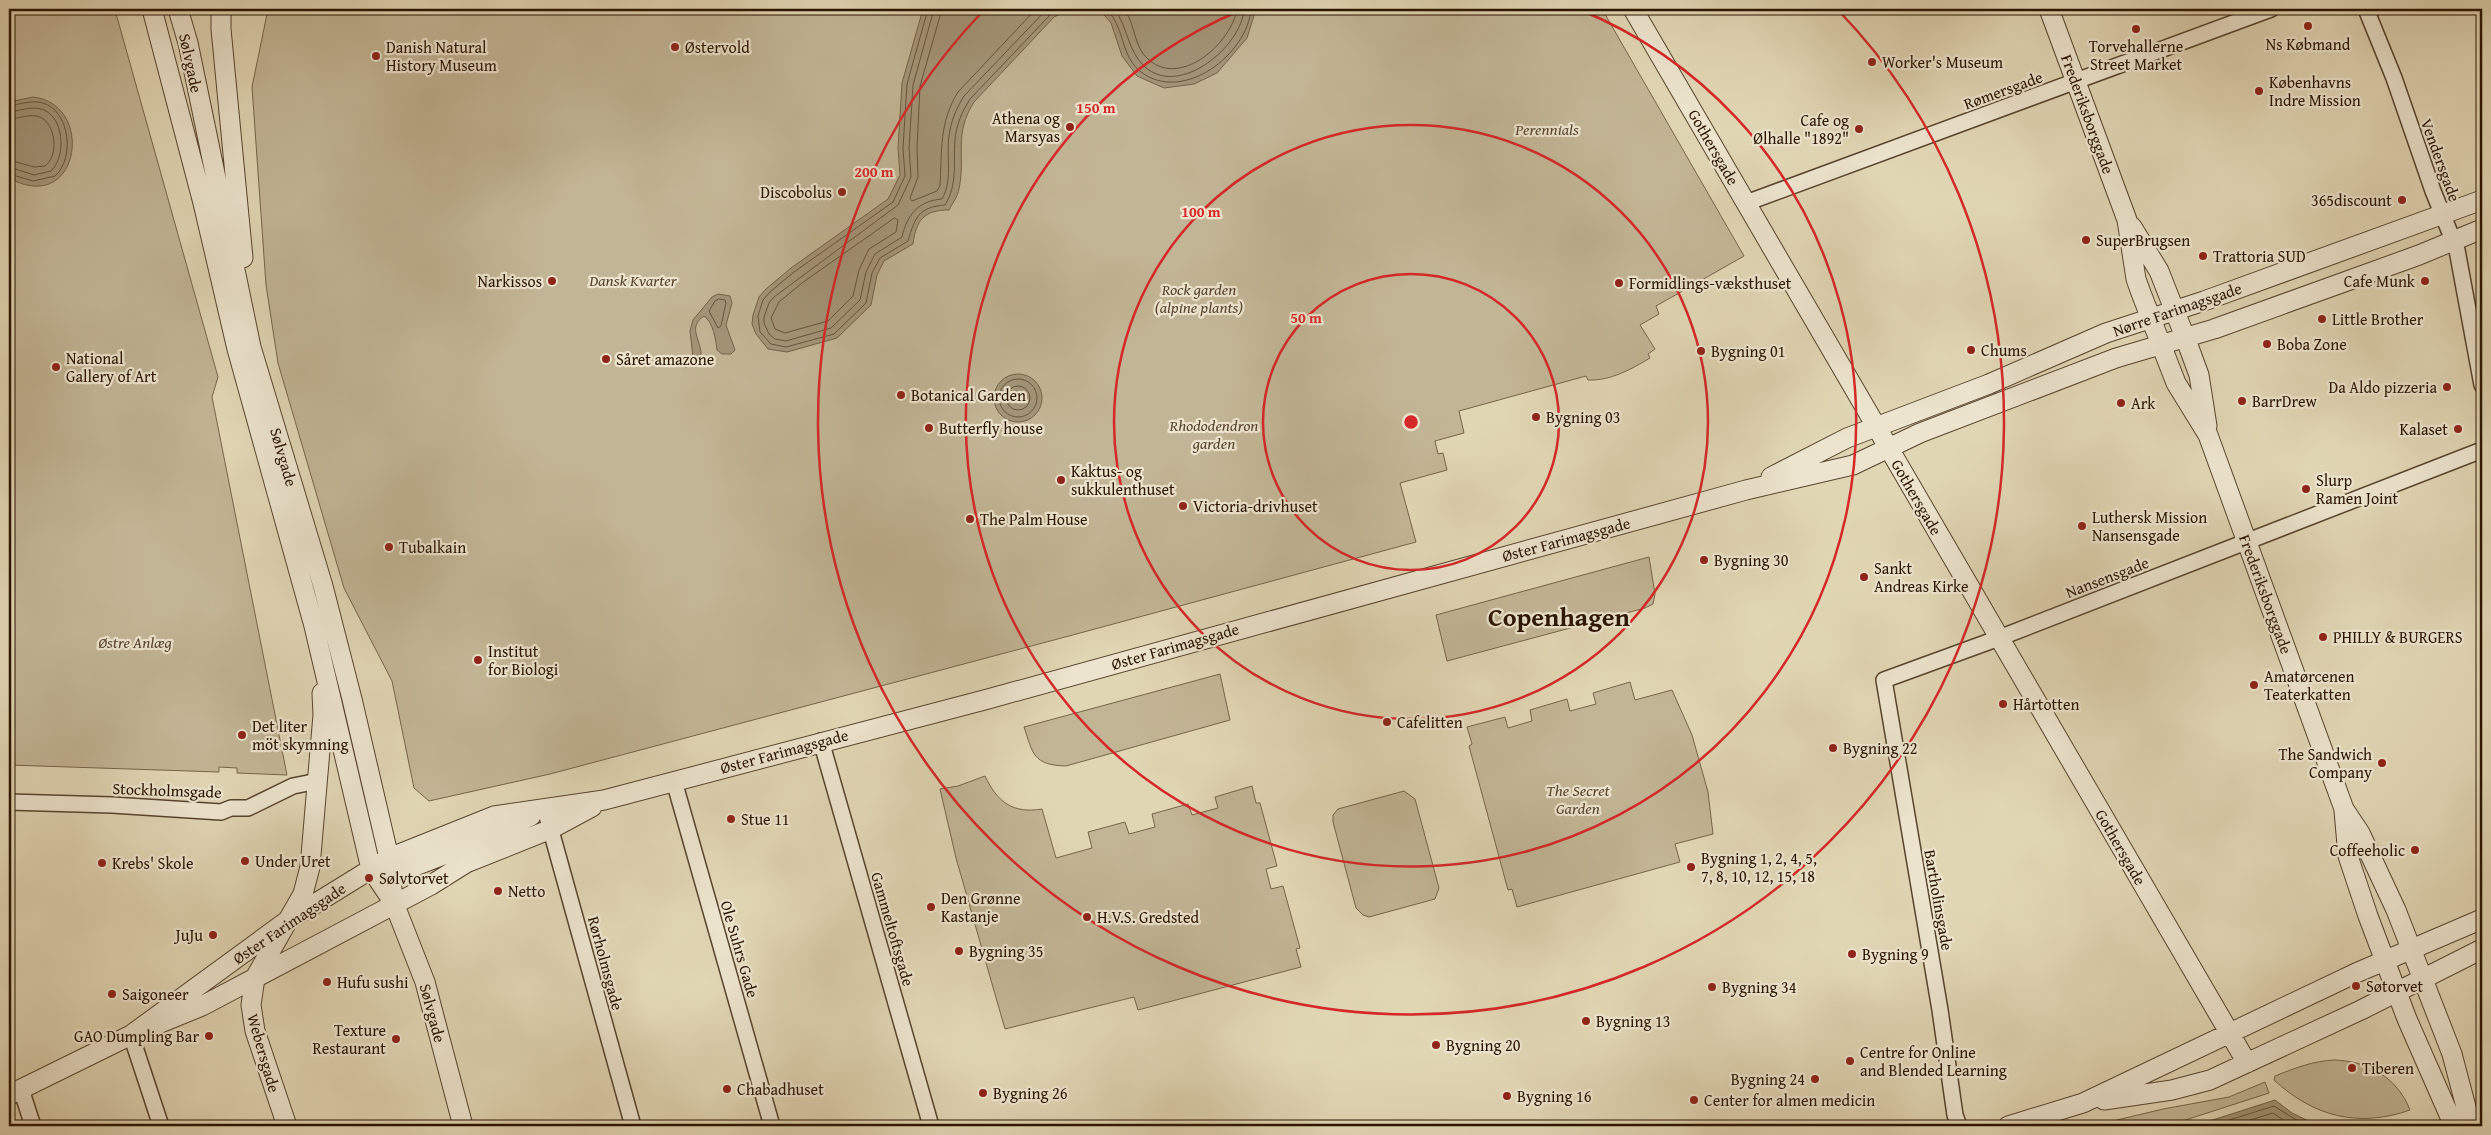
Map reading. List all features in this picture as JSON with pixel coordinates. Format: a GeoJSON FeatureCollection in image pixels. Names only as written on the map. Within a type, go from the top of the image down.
{"type":"FeatureCollection","features":[{"type":"Feature","properties":{"kind":"street","name":"Sølvgade"},"geometry":{"type":"LineString","coordinates":[[152,9],[203,203],[237,349],[382,871],[425,982],[463,1126]]}},
{"type":"Feature","properties":{"kind":"street","name":"Sølvgade"},"geometry":{"type":"LineString","coordinates":[[178,9],[188,43],[251,347],[323,586],[382,871]]}},
{"type":"Feature","properties":{"kind":"street"},"geometry":{"type":"LineString","coordinates":[[221,9],[251,347]]}},
{"type":"Feature","properties":{"kind":"street","name":"Gothersgade"},"geometry":{"type":"LineString","coordinates":[[1633,9],[2247,1063]]}},
{"type":"Feature","properties":{"kind":"street","name":"Frederiksborggade"},"geometry":{"type":"LineString","coordinates":[[2049,9],[2127,220],[2136,279],[2176,383],[2208,435]]}},
{"type":"Feature","properties":{"kind":"street","name":"Rømersgade"},"geometry":{"type":"LineString","coordinates":[[1746,203],[2271,9]]}},
{"type":"Feature","properties":{"kind":"street","name":"Vendersgade"},"geometry":{"type":"LineString","coordinates":[[2366,9],[2394,78],[2454,242],[2482,385]]}},
{"type":"Feature","properties":{"kind":"street","name":"Nørre Farimagsgade"},"geometry":{"type":"LineString","coordinates":[[1876,427],[1989,384],[2106,333],[2443,216],[2482,200]]}},
{"type":"Feature","properties":{"kind":"street","name":"Frederiksborggade"},"geometry":{"type":"LineString","coordinates":[[2127,220],[2159,271],[2175,310],[2199,375],[2208,435],[2344,809],[2360,833],[2396,910],[2452,1054],[2471,1126]]}},
{"type":"Feature","properties":{"kind":"street","name":"Nørre Farimagsgade"},"geometry":{"type":"LineString","coordinates":[[1889,448],[1938,426],[2116,358],[2214,329],[2454,242],[2482,229]]}},
{"type":"Feature","properties":{"kind":"street","name":"Øster Farimagsgade"},"geometry":{"type":"LineString","coordinates":[[1746,490],[1847,438],[1876,427]]}},
{"type":"Feature","properties":{"kind":"street","name":"Øster Farimagsgade"},"geometry":{"type":"LineString","coordinates":[[131,1035],[287,921],[382,871],[480,841],[545,808],[604,800],[821,741],[988,699],[1746,490],[1853,465],[1889,448]]}},
{"type":"Feature","properties":{"kind":"street","name":"Nansensgade"},"geometry":{"type":"LineString","coordinates":[[1884,680],[2000,638],[2482,450]]}},
{"type":"Feature","properties":{"kind":"street","name":"Sølvgade"},"geometry":{"type":"LineString","coordinates":[[255,978],[303,894],[310,867],[323,715],[314,626]]}},
{"type":"Feature","properties":{"kind":"street","name":"Bartholinsgade"},"geometry":{"type":"LineString","coordinates":[[1884,680],[1940,1010],[1955,1114],[1959,1126]]}},
{"type":"Feature","properties":{"kind":"street","name":"Gammeltoftsgade"},"geometry":{"type":"LineString","coordinates":[[821,741],[931,1126]]}},
{"type":"Feature","properties":{"kind":"street","name":"Stockholmsgade"},"geometry":{"type":"LineString","coordinates":[[9,802],[112,805],[221,812],[261,803],[293,786],[318,781]]}},
{"type":"Feature","properties":{"kind":"street","name":"Ole Suhrs Gade"},"geometry":{"type":"LineString","coordinates":[[674,781],[772,1126]]}},
{"type":"Feature","properties":{"kind":"street","name":"Øster Farimagsgade"},"geometry":{"type":"LineString","coordinates":[[15,1092],[131,1035],[202,1006],[431,886],[466,863],[551,829],[604,800]]}},
{"type":"Feature","properties":{"kind":"street","name":"Rørholmsgade"},"geometry":{"type":"LineString","coordinates":[[545,808],[633,1126]]}},
{"type":"Feature","properties":{"kind":"street","name":"Frederiksborggade"},"geometry":{"type":"LineString","coordinates":[[2344,809],[2348,856],[2384,961],[2454,1126]]}},
{"type":"Feature","properties":{"kind":"street"},"geometry":{"type":"LineString","coordinates":[[277,938],[382,871]]}},
{"type":"Feature","properties":{"kind":"street"},"geometry":{"type":"LineString","coordinates":[[2008,1126],[2083,1103],[2384,961],[2482,919]]}},
{"type":"Feature","properties":{"kind":"street"},"geometry":{"type":"LineString","coordinates":[[2083,1103],[2172,1090],[2210,1080],[2482,949]]}},
{"type":"Feature","properties":{"kind":"street","name":"Webersgade"},"geometry":{"type":"LineString","coordinates":[[255,978],[251,1005],[255,1031],[287,1126]]}},
{"type":"Feature","properties":{"kind":"street"},"geometry":{"type":"LineString","coordinates":[[131,1035],[161,1126]]}},
{"type":"Feature","properties":{"kind":"street"},"geometry":{"type":"LineString","coordinates":[[15,1092],[33,1126]]}},
{"type":"Feature","properties":{"kind":"green space","name":"Østre Anlæg"},"geometry":{"type":"Polygon","coordinates":[[[9,9],[115,10],[218,377],[212,397],[287,775],[237,773],[237,768],[219,767],[219,772],[9,765],[9,9]]]}},
{"type":"Feature","properties":{"kind":"green space","name":"Botanical Garden"},"geometry":{"type":"Polygon","coordinates":[[[268,9],[1602,9],[1744,256],[1656,306],[1659,314],[1640,325],[1655,349],[1648,354],[1650,358],[1636,366],[1604,379],[1588,380],[1586,376],[1459,411],[1464,433],[1435,441],[1438,454],[1443,453],[1447,470],[1400,483],[1416,542],[550,774],[429,801],[414,788],[392,681],[344,588],[278,363],[266,285],[252,87],[268,9]]]}},
{"type":"Feature","properties":{"kind":"green space"},"geometry":{"type":"Polygon","coordinates":[[[1649,557],[1655,594],[1653,604],[1645,608],[1447,661],[1436,615],[1649,557]]]}},
{"type":"Feature","properties":{"kind":"green space"},"geometry":{"type":"Polygon","coordinates":[[[1220,674],[1230,720],[1066,766],[1047,763],[1036,756],[1024,727],[1220,674]]]}},
{"type":"Feature","properties":{"kind":"green space","name":"The Secret Garden"},"geometry":{"type":"Polygon","coordinates":[[[1630,682],[1635,700],[1672,690],[1692,735],[1708,792],[1713,834],[1675,844],[1680,862],[1517,907],[1512,889],[1508,890],[1469,746],[1472,744],[1467,727],[1505,717],[1508,728],[1532,721],[1530,710],[1567,699],[1570,711],[1596,704],[1593,693],[1630,682]]]}},
{"type":"Feature","properties":{"kind":"green space"},"geometry":{"type":"Polygon","coordinates":[[[985,776],[995,793],[1007,804],[1023,810],[1042,809],[1056,858],[1092,848],[1088,832],[1125,822],[1129,834],[1155,827],[1152,814],[1188,804],[1192,815],[1218,808],[1215,797],[1252,786],[1256,803],[1260,803],[1277,866],[1266,869],[1271,889],[1283,886],[1300,948],[1296,949],[1301,967],[1138,1010],[1134,997],[1005,1029],[956,858],[940,789],[958,786],[985,776]]]}},
{"type":"Feature","properties":{"kind":"green space"},"geometry":{"type":"Polygon","coordinates":[[[1404,791],[1415,799],[1439,888],[1435,899],[1369,917],[1363,915],[1356,908],[1333,822],[1333,815],[1338,809],[1404,791]]]}},
{"type":"Feature","properties":{"kind":"green space"},"geometry":{"type":"Polygon","coordinates":[[[2334,1060],[2358,1064],[2380,1073],[2397,1088],[2410,1110],[2373,1118],[2338,1116],[2305,1103],[2289,1093],[2274,1080],[2275,1076],[2311,1063],[2334,1060]]]}},
{"type":"Feature","properties":{"kind":"green space"},"geometry":{"type":"Polygon","coordinates":[[[2265,1082],[2269,1093],[2167,1126],[2092,1126],[2163,1109],[2229,1097],[2265,1082]]]}},
{"type":"Feature","properties":{"kind":"water"},"geometry":{"type":"Polygon","coordinates":[[[923,9],[1071,9],[1054,17],[974,102],[964,125],[962,135],[961,177],[956,197],[949,210],[933,212],[923,218],[916,229],[913,244],[884,261],[877,275],[871,305],[837,338],[787,352],[768,349],[756,334],[752,324],[759,297],[791,268],[888,199],[900,175],[898,148],[902,83],[923,9]]]}},
{"type":"Feature","properties":{"kind":"water"},"geometry":{"type":"Polygon","coordinates":[[[1099,9],[1256,9],[1247,38],[1217,73],[1194,84],[1164,88],[1137,76],[1122,56],[1111,23],[1099,9]]]}},
{"type":"Feature","properties":{"kind":"water"},"geometry":{"type":"Polygon","coordinates":[[[33,97],[53,104],[66,118],[72,136],[71,155],[64,171],[52,183],[33,186],[9,178],[9,102],[33,97]]]}},
{"type":"Feature","properties":{"kind":"water"},"geometry":{"type":"Polygon","coordinates":[[[718,294],[730,296],[732,303],[726,325],[735,350],[731,354],[722,354],[717,350],[712,327],[704,316],[696,325],[696,334],[701,354],[699,359],[685,368],[693,357],[690,331],[693,320],[712,297],[718,294]]]}},
{"type":"Feature","properties":{"kind":"water"},"geometry":{"type":"Polygon","coordinates":[[[1018,374],[1027,376],[1035,381],[1040,389],[1042,398],[1040,407],[1035,415],[1027,420],[1018,422],[1009,420],[1001,415],[996,407],[994,398],[996,389],[1001,381],[1009,376],[1018,374]]]}},
{"type":"Feature","properties":{"kind":"water"},"geometry":{"type":"Polygon","coordinates":[[[2275,1100],[2292,1113],[2319,1126],[2194,1126],[2275,1100]]]}},
{"type":"Feature","properties":{"kind":"place","name":"Ns Købmand"},"geometry":{"type":"Point","coordinates":[2308,26]}},
{"type":"Feature","properties":{"kind":"place","name":"Torvehallerne Street Market"},"geometry":{"type":"Point","coordinates":[2136,29]}},
{"type":"Feature","properties":{"kind":"place","name":"Østervold"},"geometry":{"type":"Point","coordinates":[675,47]}},
{"type":"Feature","properties":{"kind":"place","name":"Danish Natural History Museum"},"geometry":{"type":"Point","coordinates":[376,56]}},
{"type":"Feature","properties":{"kind":"place","name":"Worker's Museum"},"geometry":{"type":"Point","coordinates":[1872,62]}},
{"type":"Feature","properties":{"kind":"place","name":"Københavns Indre Mission"},"geometry":{"type":"Point","coordinates":[2259,91]}},
{"type":"Feature","properties":{"kind":"place","name":"Athena og Marsyas"},"geometry":{"type":"Point","coordinates":[1070,127]}},
{"type":"Feature","properties":{"kind":"place","name":"Cafe og Ølhalle \"1892\""},"geometry":{"type":"Point","coordinates":[1859,129]}},
{"type":"Feature","properties":{"kind":"place","name":"Discobolus"},"geometry":{"type":"Point","coordinates":[842,192]}},
{"type":"Feature","properties":{"kind":"place","name":"365discount"},"geometry":{"type":"Point","coordinates":[2402,200]}},
{"type":"Feature","properties":{"kind":"place","name":"SuperBrugsen"},"geometry":{"type":"Point","coordinates":[2086,240]}},
{"type":"Feature","properties":{"kind":"place","name":"Trattoria SUD"},"geometry":{"type":"Point","coordinates":[2203,256]}},
{"type":"Feature","properties":{"kind":"place","name":"Narkissos"},"geometry":{"type":"Point","coordinates":[552,281]}},
{"type":"Feature","properties":{"kind":"place","name":"Cafe Munk"},"geometry":{"type":"Point","coordinates":[2425,281]}},
{"type":"Feature","properties":{"kind":"place","name":"Formidlings-væksthuset"},"geometry":{"type":"Point","coordinates":[1619,283]}},
{"type":"Feature","properties":{"kind":"place","name":"Little Brother"},"geometry":{"type":"Point","coordinates":[2322,319]}},
{"type":"Feature","properties":{"kind":"place","name":"Boba Zone"},"geometry":{"type":"Point","coordinates":[2267,344]}},
{"type":"Feature","properties":{"kind":"place","name":"Chums"},"geometry":{"type":"Point","coordinates":[1971,350]}},
{"type":"Feature","properties":{"kind":"place","name":"Bygning 01"},"geometry":{"type":"Point","coordinates":[1701,351]}},
{"type":"Feature","properties":{"kind":"place","name":"Såret amazone"},"geometry":{"type":"Point","coordinates":[606,359]}},
{"type":"Feature","properties":{"kind":"place","name":"National Gallery of Art"},"geometry":{"type":"Point","coordinates":[56,367]}},
{"type":"Feature","properties":{"kind":"place","name":"Da Aldo pizzeria"},"geometry":{"type":"Point","coordinates":[2447,387]}},
{"type":"Feature","properties":{"kind":"place","name":"Botanical Garden"},"geometry":{"type":"Point","coordinates":[901,395]}},
{"type":"Feature","properties":{"kind":"place","name":"BarrDrew"},"geometry":{"type":"Point","coordinates":[2242,401]}},
{"type":"Feature","properties":{"kind":"place","name":"Ark"},"geometry":{"type":"Point","coordinates":[2121,403]}},
{"type":"Feature","properties":{"kind":"place","name":"Bygning 03"},"geometry":{"type":"Point","coordinates":[1536,417]}},
{"type":"Feature","properties":{"kind":"place","name":"Butterfly house"},"geometry":{"type":"Point","coordinates":[929,428]}},
{"type":"Feature","properties":{"kind":"place","name":"Kalaset"},"geometry":{"type":"Point","coordinates":[2458,429]}},
{"type":"Feature","properties":{"kind":"place","name":"Kaktus- og sukkulenthuset"},"geometry":{"type":"Point","coordinates":[1061,480]}},
{"type":"Feature","properties":{"kind":"place","name":"Slurp Ramen Joint"},"geometry":{"type":"Point","coordinates":[2306,489]}},
{"type":"Feature","properties":{"kind":"place","name":"Victoria-drivhuset"},"geometry":{"type":"Point","coordinates":[1183,506]}},
{"type":"Feature","properties":{"kind":"place","name":"The Palm House"},"geometry":{"type":"Point","coordinates":[970,519]}},
{"type":"Feature","properties":{"kind":"place","name":"Luthersk Mission Nansensgade"},"geometry":{"type":"Point","coordinates":[2082,526]}},
{"type":"Feature","properties":{"kind":"place","name":"Tubalkain"},"geometry":{"type":"Point","coordinates":[389,547]}},
{"type":"Feature","properties":{"kind":"place","name":"Bygning 30"},"geometry":{"type":"Point","coordinates":[1704,560]}},
{"type":"Feature","properties":{"kind":"place","name":"Sankt Andreas Kirke"},"geometry":{"type":"Point","coordinates":[1864,577]}},
{"type":"Feature","properties":{"kind":"place","name":"PHILLY & BURGERS"},"geometry":{"type":"Point","coordinates":[2323,637]}},
{"type":"Feature","properties":{"kind":"place","name":"Institut for Biologi"},"geometry":{"type":"Point","coordinates":[478,660]}},
{"type":"Feature","properties":{"kind":"place","name":"Amatørcenen Teaterkatten"},"geometry":{"type":"Point","coordinates":[2254,685]}},
{"type":"Feature","properties":{"kind":"place","name":"Hårtotten"},"geometry":{"type":"Point","coordinates":[2003,704]}},
{"type":"Feature","properties":{"kind":"place","name":"Cafelitten"},"geometry":{"type":"Point","coordinates":[1387,722]}},
{"type":"Feature","properties":{"kind":"place","name":"Det liter möt skymning"},"geometry":{"type":"Point","coordinates":[242,735]}},
{"type":"Feature","properties":{"kind":"place","name":"Bygning 22"},"geometry":{"type":"Point","coordinates":[1833,748]}},
{"type":"Feature","properties":{"kind":"place","name":"The Sandwich Company"},"geometry":{"type":"Point","coordinates":[2382,763]}},
{"type":"Feature","properties":{"kind":"place","name":"Stue 11"},"geometry":{"type":"Point","coordinates":[731,819]}},
{"type":"Feature","properties":{"kind":"place","name":"Coffeeholic"},"geometry":{"type":"Point","coordinates":[2415,850]}},
{"type":"Feature","properties":{"kind":"place","name":"Under Uret"},"geometry":{"type":"Point","coordinates":[245,861]}},
{"type":"Feature","properties":{"kind":"place","name":"Krebs' Skole"},"geometry":{"type":"Point","coordinates":[102,863]}},
{"type":"Feature","properties":{"kind":"place","name":"Bygning 1, 2, 4, 5, 7, 8, 10, 12, 15, 18"},"geometry":{"type":"Point","coordinates":[1691,867]}},
{"type":"Feature","properties":{"kind":"place","name":"Sølvtorvet"},"geometry":{"type":"Point","coordinates":[369,878]}},
{"type":"Feature","properties":{"kind":"place","name":"Netto"},"geometry":{"type":"Point","coordinates":[498,891]}},
{"type":"Feature","properties":{"kind":"place","name":"Den Grønne Kastanje"},"geometry":{"type":"Point","coordinates":[931,907]}},
{"type":"Feature","properties":{"kind":"place","name":"H.V.S. Gredsted"},"geometry":{"type":"Point","coordinates":[1087,917]}},
{"type":"Feature","properties":{"kind":"place","name":"JuJu"},"geometry":{"type":"Point","coordinates":[213,935]}},
{"type":"Feature","properties":{"kind":"place","name":"Bygning 35"},"geometry":{"type":"Point","coordinates":[959,951]}},
{"type":"Feature","properties":{"kind":"place","name":"Bygning 9"},"geometry":{"type":"Point","coordinates":[1852,954]}},
{"type":"Feature","properties":{"kind":"place","name":"Hufu sushi"},"geometry":{"type":"Point","coordinates":[327,982]}},
{"type":"Feature","properties":{"kind":"place","name":"Søtorvet"},"geometry":{"type":"Point","coordinates":[2356,986]}},
{"type":"Feature","properties":{"kind":"place","name":"Bygning 34"},"geometry":{"type":"Point","coordinates":[1712,987]}},
{"type":"Feature","properties":{"kind":"place","name":"Saigoneer"},"geometry":{"type":"Point","coordinates":[112,994]}},
{"type":"Feature","properties":{"kind":"place","name":"Bygning 13"},"geometry":{"type":"Point","coordinates":[1586,1021]}},
{"type":"Feature","properties":{"kind":"place","name":"GAO Dumpling Bar"},"geometry":{"type":"Point","coordinates":[209,1036]}},
{"type":"Feature","properties":{"kind":"place","name":"Texture Restaurant"},"geometry":{"type":"Point","coordinates":[396,1039]}},
{"type":"Feature","properties":{"kind":"place","name":"Bygning 20"},"geometry":{"type":"Point","coordinates":[1436,1045]}},
{"type":"Feature","properties":{"kind":"place","name":"Centre for Online and Blended Learning"},"geometry":{"type":"Point","coordinates":[1850,1061]}},
{"type":"Feature","properties":{"kind":"place","name":"Tiberen"},"geometry":{"type":"Point","coordinates":[2352,1068]}},
{"type":"Feature","properties":{"kind":"place","name":"Bygning 24"},"geometry":{"type":"Point","coordinates":[1815,1079]}},
{"type":"Feature","properties":{"kind":"place","name":"Chabadhuset"},"geometry":{"type":"Point","coordinates":[727,1089]}},
{"type":"Feature","properties":{"kind":"place","name":"Bygning 26"},"geometry":{"type":"Point","coordinates":[983,1093]}},
{"type":"Feature","properties":{"kind":"place","name":"Bygning 16"},"geometry":{"type":"Point","coordinates":[1507,1096]}},
{"type":"Feature","properties":{"kind":"place","name":"Center for almen medicin"},"geometry":{"type":"Point","coordinates":[1694,1100]}},
{"type":"Feature","properties":{"kind":"district","name":"Copenhagen"},"geometry":{"type":"Point","coordinates":[1559,616]}},
{"type":"Feature","properties":{"kind":"park label","name":"Perennials"},"geometry":{"type":"Point","coordinates":[1547,129]}},
{"type":"Feature","properties":{"kind":"park label","name":"Dansk Kvarter"},"geometry":{"type":"Point","coordinates":[633,280]}},
{"type":"Feature","properties":{"kind":"park label","name":"Rock garden (alpine plants)"},"geometry":{"type":"Point","coordinates":[1199,298]}},
{"type":"Feature","properties":{"kind":"park label","name":"Rhododendron garden"},"geometry":{"type":"Point","coordinates":[1214,434]}}]}
